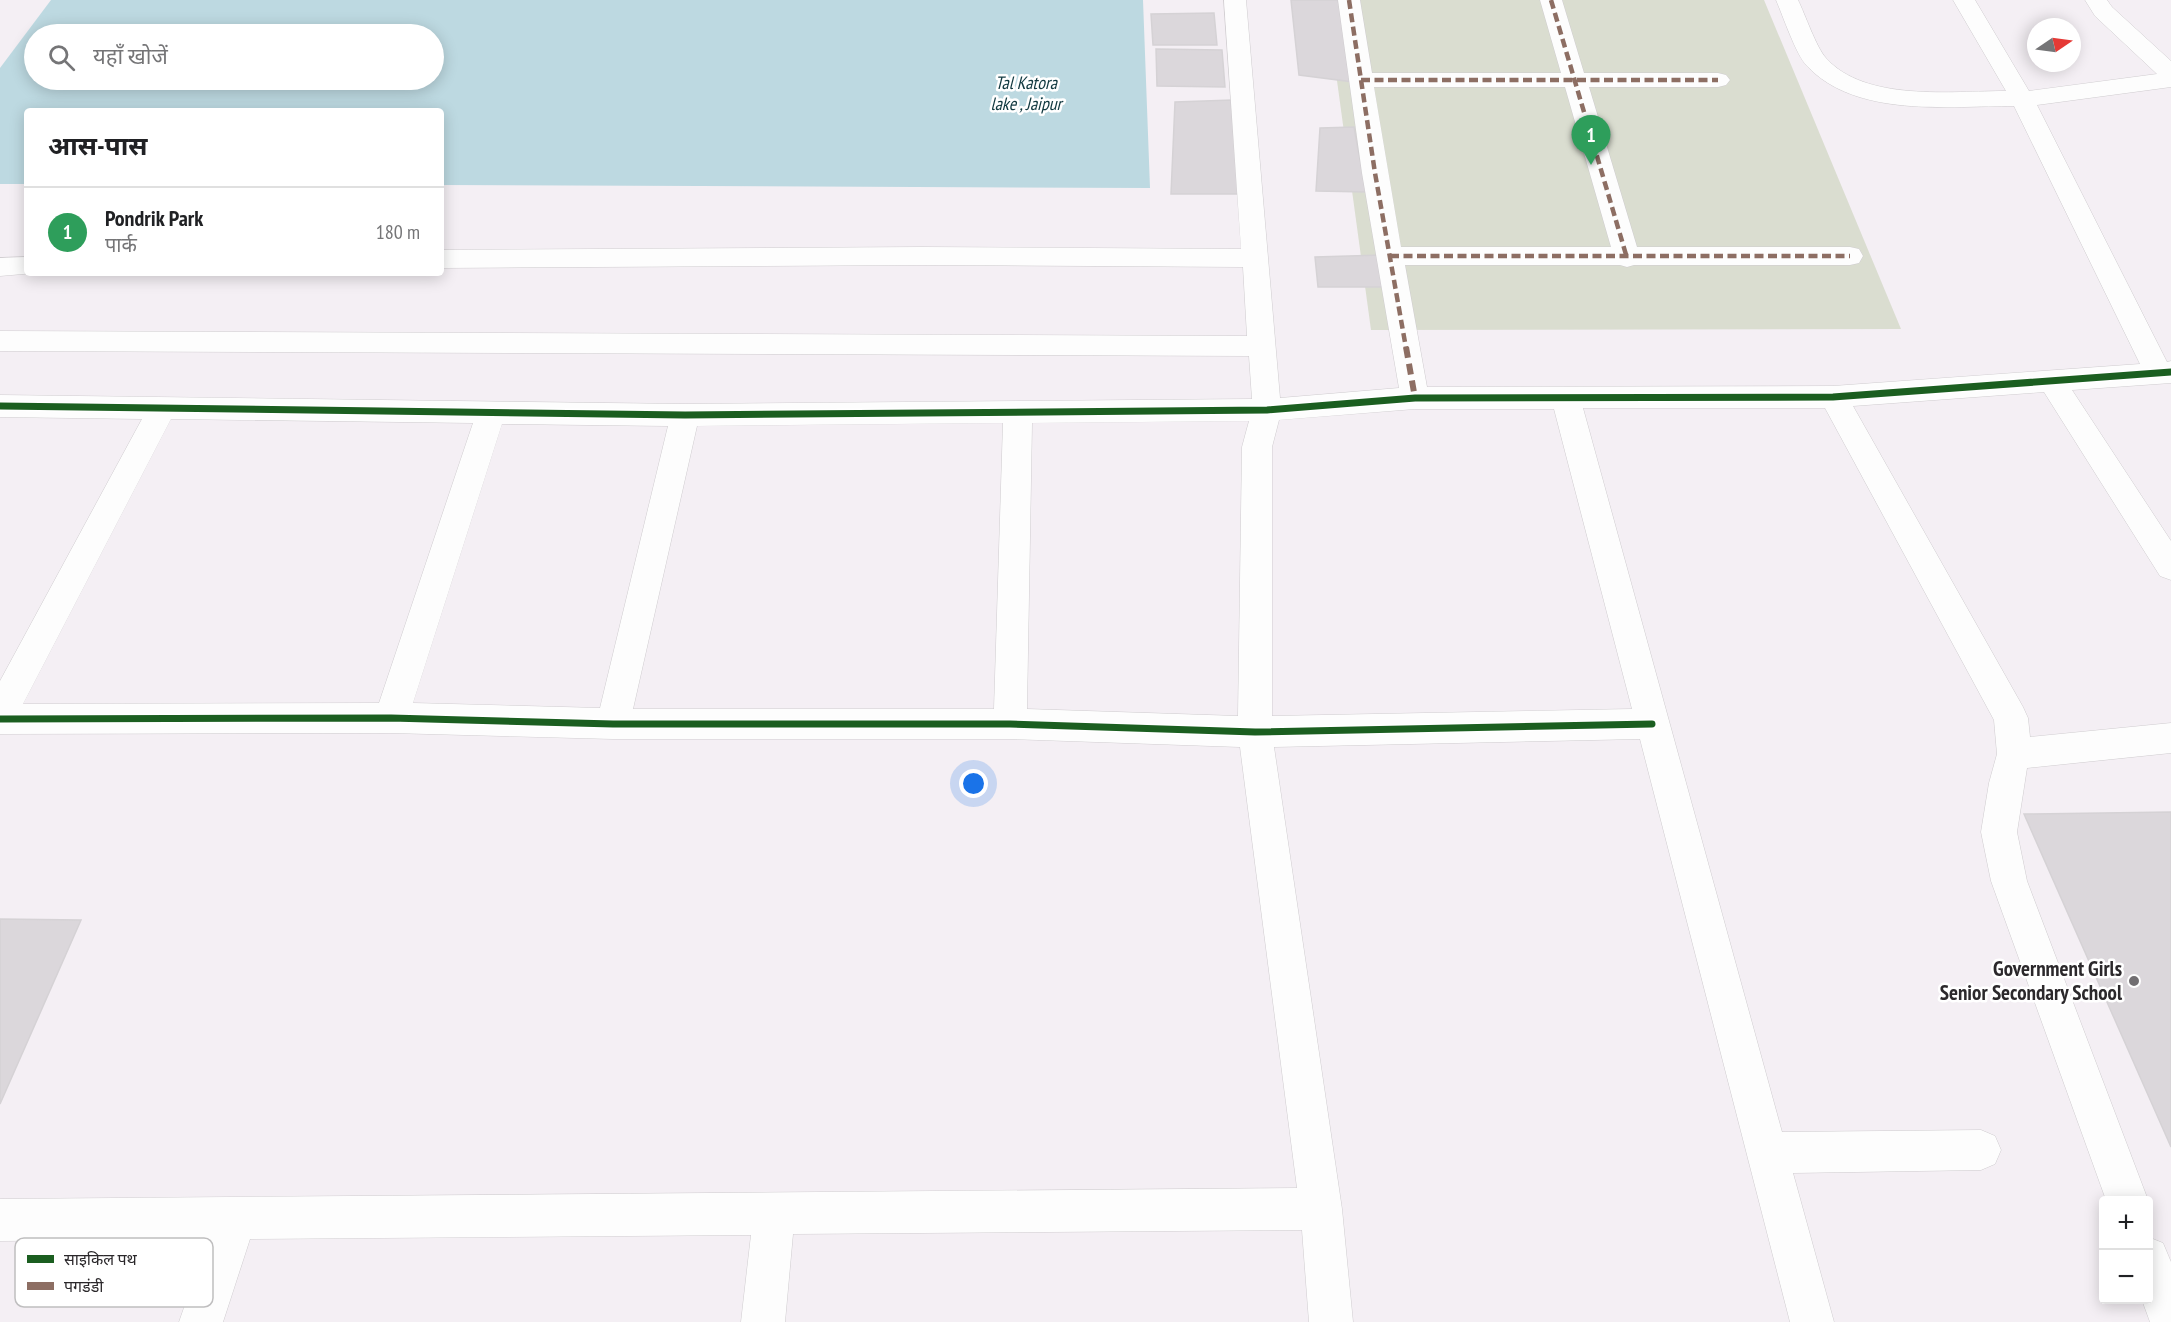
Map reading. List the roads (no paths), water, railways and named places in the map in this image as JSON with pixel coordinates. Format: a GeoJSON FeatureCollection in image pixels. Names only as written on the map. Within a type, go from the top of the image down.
{"type":"FeatureCollection","features":[{"type":"Feature","properties":{"kind":"street"},"geometry":{"type":"LineString","coordinates":[[1235,0],[1267,411],[1257,447],[1255,732],[1321,1209],[1331,1322]]}},
{"type":"Feature","properties":{"kind":"street"},"geometry":{"type":"LineString","coordinates":[[1349,0],[1415,398]]}},
{"type":"Feature","properties":{"kind":"street"},"geometry":{"type":"LineString","coordinates":[[1551,0],[1627,258]]}},
{"type":"Feature","properties":{"kind":"street"},"geometry":{"type":"LineString","coordinates":[[1787,0],[1815,61],[1840,81],[1876,94],[1903,98],[2022,99],[2171,80]]}},
{"type":"Feature","properties":{"kind":"street"},"geometry":{"type":"LineString","coordinates":[[0,405],[491,414],[685,415],[1267,411],[1415,398],[1833,397],[2164,372],[2022,99],[1964,0]]}},
{"type":"Feature","properties":{"kind":"street"},"geometry":{"type":"LineString","coordinates":[[2096,0],[2103,11],[2171,74]]}},
{"type":"Feature","properties":{"kind":"street"},"geometry":{"type":"LineString","coordinates":[[1361,80],[1718,80]]}},
{"type":"Feature","properties":{"kind":"street"},"geometry":{"type":"LineString","coordinates":[[444,259],[910,256],[1254,258]]}},
{"type":"Feature","properties":{"kind":"street"},"geometry":{"type":"LineString","coordinates":[[1390,256],[1627,258],[1850,256]]}},
{"type":"Feature","properties":{"kind":"street"},"geometry":{"type":"LineString","coordinates":[[0,267],[24,266]]}},
{"type":"Feature","properties":{"kind":"street"},"geometry":{"type":"LineString","coordinates":[[0,341],[1262,346]]}},
{"type":"Feature","properties":{"kind":"street"},"geometry":{"type":"LineString","coordinates":[[2051,380],[2167,554]]}},
{"type":"Feature","properties":{"kind":"street"},"geometry":{"type":"LineString","coordinates":[[1833,397],[2011,718],[2014,754],[1999,832],[2009,881],[2126,1196]]}},
{"type":"Feature","properties":{"kind":"street"},"geometry":{"type":"LineString","coordinates":[[1566,398],[1812,1322]]}},
{"type":"Feature","properties":{"kind":"street"},"geometry":{"type":"LineString","coordinates":[[0,714],[162,408]]}},
{"type":"Feature","properties":{"kind":"street"},"geometry":{"type":"LineString","coordinates":[[1010,724],[1018,411]]}},
{"type":"Feature","properties":{"kind":"street"},"geometry":{"type":"LineString","coordinates":[[391,718],[491,414]]}},
{"type":"Feature","properties":{"kind":"street"},"geometry":{"type":"LineString","coordinates":[[613,724],[685,415]]}},
{"type":"Feature","properties":{"kind":"street"},"geometry":{"type":"LineString","coordinates":[[0,719],[391,718],[613,724],[1010,724],[1255,732],[1652,724]]}},
{"type":"Feature","properties":{"kind":"street"},"geometry":{"type":"LineString","coordinates":[[2014,754],[2171,738]]}},
{"type":"Feature","properties":{"kind":"street"},"geometry":{"type":"LineString","coordinates":[[1767,1153],[1981,1150]]}},
{"type":"Feature","properties":{"kind":"street"},"geometry":{"type":"LineString","coordinates":[[0,1220],[1321,1209]]}},
{"type":"Feature","properties":{"kind":"street"},"geometry":{"type":"LineString","coordinates":[[763,1322],[774,1214]]}},
{"type":"Feature","properties":{"kind":"street"},"geometry":{"type":"LineString","coordinates":[[213,1286],[236,1218]]}},
{"type":"Feature","properties":{"kind":"street"},"geometry":{"type":"LineString","coordinates":[[2153,1271],[2171,1319]]}},
{"type":"Feature","properties":{"kind":"street"},"geometry":{"type":"LineString","coordinates":[[201,1322],[206,1307]]}},
{"type":"Feature","properties":{"kind":"water","name":"Tal Katora lake , Jaipur"},"geometry":{"type":"Polygon","coordinates":[[[51,0],[1143,0],[1150,188],[444,185],[444,108],[24,108],[24,184],[0,184],[0,68],[24,36],[24,90],[444,90],[444,24],[33,24],[51,0]]]}},
{"type":"Feature","properties":{"kind":"place","name":"Pondrik Park"},"geometry":{"type":"Point","coordinates":[1591,165]}},
{"type":"Feature","properties":{"kind":"place","name":"Government Girls Senior Secondary School"},"geometry":{"type":"Point","coordinates":[2134,981]}}]}
